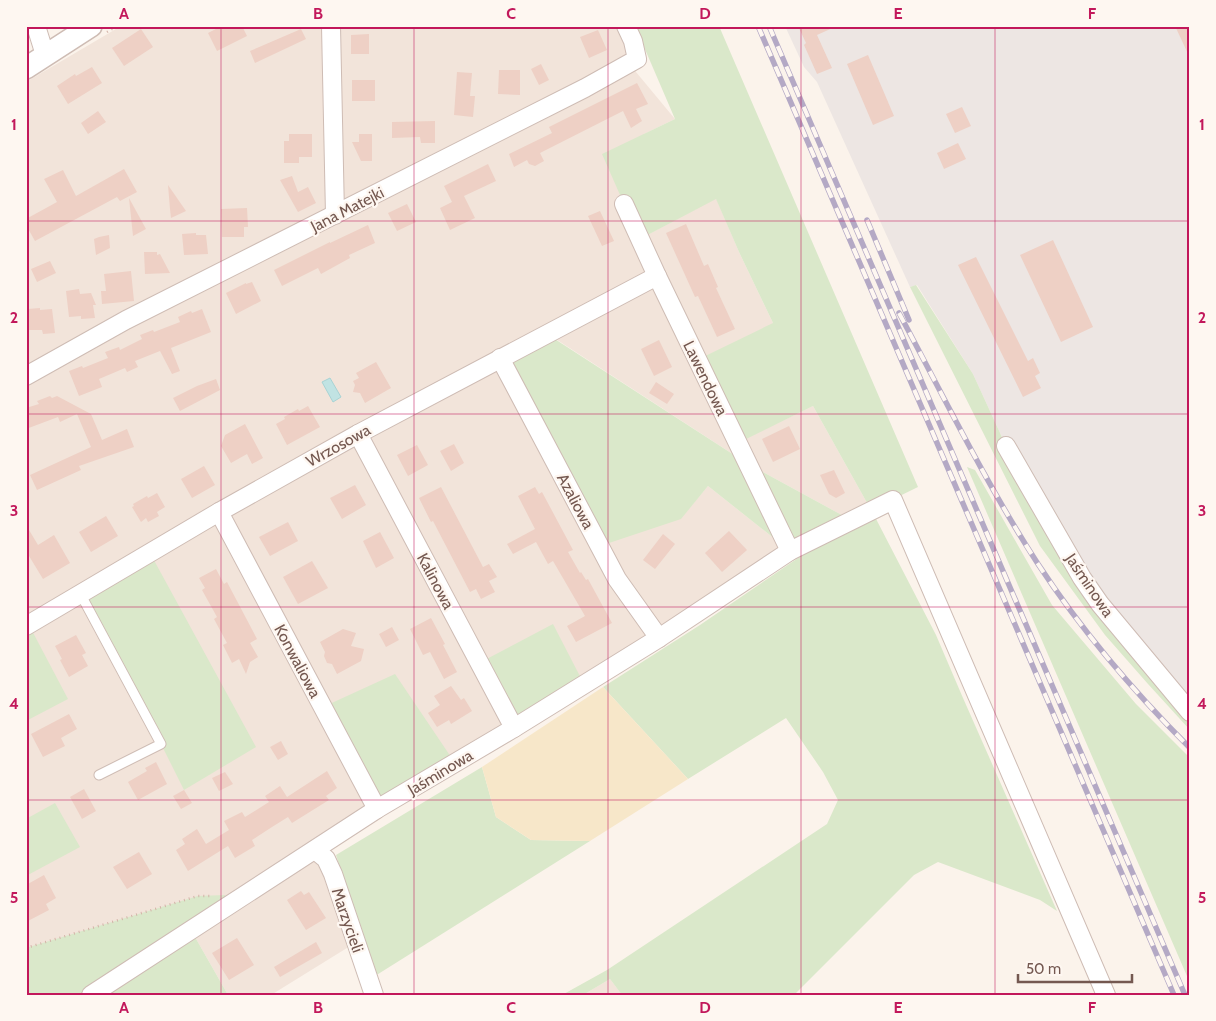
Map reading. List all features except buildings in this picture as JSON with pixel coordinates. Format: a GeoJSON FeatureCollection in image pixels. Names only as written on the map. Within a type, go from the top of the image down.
{"type":"FeatureCollection","features":[{"type":"Feature","properties":{"kind":"street"},"geometry":{"type":"LineString","coordinates":[[36,26],[45,56]]}},
{"type":"Feature","properties":{"kind":"street"},"geometry":{"type":"LineString","coordinates":[[26,68],[91,26]]}},
{"type":"Feature","properties":{"kind":"street"},"geometry":{"type":"LineString","coordinates":[[331,26],[335,215]]}},
{"type":"Feature","properties":{"kind":"street","name":"Jana Matejki"},"geometry":{"type":"LineString","coordinates":[[26,376],[126,320],[585,88],[638,59],[626,26]]}},
{"type":"Feature","properties":{"kind":"street","name":"Lawendowa"},"geometry":{"type":"LineString","coordinates":[[624,204],[790,551]]}},
{"type":"Feature","properties":{"kind":"street","name":"Wrzosowa"},"geometry":{"type":"LineString","coordinates":[[26,626],[219,512],[358,434],[657,276]]}},
{"type":"Feature","properties":{"kind":"street","name":"Azaliowa"},"geometry":{"type":"LineString","coordinates":[[500,358],[617,579],[659,638]]}},
{"type":"Feature","properties":{"kind":"street","name":"Kalinowa"},"geometry":{"type":"LineString","coordinates":[[358,434],[514,728]]}},
{"type":"Feature","properties":{"kind":"street","name":"Jaśminowa"},"geometry":{"type":"LineString","coordinates":[[1006,446],[1078,570],[1100,604],[1190,712]]}},
{"type":"Feature","properties":{"kind":"street","name":"Jaśminowa"},"geometry":{"type":"LineString","coordinates":[[91,995],[377,809],[514,728],[659,638],[790,551],[893,500],[1106,995]]}},
{"type":"Feature","properties":{"kind":"street","name":"Konwaliowa"},"geometry":{"type":"LineString","coordinates":[[219,512],[377,809]]}},
{"type":"Feature","properties":{"kind":"street","name":"Marzycieli"},"geometry":{"type":"LineString","coordinates":[[315,850],[326,859],[333,874],[374,995]]}},
{"type":"Feature","properties":{"kind":"lane"},"geometry":{"type":"LineString","coordinates":[[81,595],[161,744],[99,775]]}},
{"type":"Feature","properties":{"kind":"path"},"geometry":{"type":"LineString","coordinates":[[26,948],[198,896],[225,895],[242,897]]}},
{"type":"Feature","properties":{"kind":"shaded area"},"geometry":{"type":"Polygon","coordinates":[[[121,26],[616,26],[636,72],[675,119],[644,134],[640,239],[716,198],[773,323],[738,442],[813,406],[871,510],[851,520],[748,464],[548,334],[680,519],[708,486],[790,551],[514,728],[377,809],[319,847],[355,943],[271,995],[228,995],[191,930],[26,995],[26,82],[121,26]]]}},
{"type":"Feature","properties":{"kind":"shaded area"},"geometry":{"type":"Polygon","coordinates":[[[785,26],[1190,26],[1190,712],[1100,604],[1006,446],[973,374],[917,285],[910,287],[817,82],[804,67],[785,26]]]}},
{"type":"Feature","properties":{"kind":"shaded area"},"geometry":{"type":"Polygon","coordinates":[[[610,979],[622,995],[583,995],[610,979]]]}},
{"type":"Feature","properties":{"kind":"green space"},"geometry":{"type":"Polygon","coordinates":[[[635,26],[719,26],[918,487],[871,510],[813,406],[738,443],[697,360],[773,323],[716,199],[640,239],[602,154],[675,119],[635,26]]]}},
{"type":"Feature","properties":{"kind":"green space"},"geometry":{"type":"Polygon","coordinates":[[[916,285],[973,374],[1006,446],[1082,578],[1190,712],[1190,730],[1105,635],[1040,546],[910,287],[916,285]]]}},
{"type":"Feature","properties":{"kind":"green space"},"geometry":{"type":"Polygon","coordinates":[[[547,334],[748,464],[851,520],[790,551],[708,486],[681,519],[600,546],[500,358],[547,334]]]}},
{"type":"Feature","properties":{"kind":"green space"},"geometry":{"type":"Polygon","coordinates":[[[967,467],[975,470],[1052,605],[1136,704],[1190,758],[1190,983],[967,467]]]}},
{"type":"Feature","properties":{"kind":"green space"},"geometry":{"type":"Polygon","coordinates":[[[874,515],[936,635],[1057,911],[1040,900],[938,862],[914,875],[794,995],[622,995],[610,979],[583,995],[562,995],[607,970],[827,824],[838,800],[823,772],[786,718],[688,779],[603,687],[700,625],[798,558],[837,534],[874,515]]]}},
{"type":"Feature","properties":{"kind":"green space"},"geometry":{"type":"Polygon","coordinates":[[[150,553],[256,747],[184,790],[81,595],[150,553]]]}},
{"type":"Feature","properties":{"kind":"green space"},"geometry":{"type":"Polygon","coordinates":[[[553,624],[584,684],[514,728],[479,663],[553,624]]]}},
{"type":"Feature","properties":{"kind":"green space"},"geometry":{"type":"Polygon","coordinates":[[[29,625],[68,699],[26,721],[26,626],[29,625]]]}},
{"type":"Feature","properties":{"kind":"green space"},"geometry":{"type":"Polygon","coordinates":[[[395,674],[455,763],[377,809],[323,707],[395,674]]]}},
{"type":"Feature","properties":{"kind":"green space"},"geometry":{"type":"Polygon","coordinates":[[[482,767],[496,817],[531,840],[590,841],[375,976],[336,855],[482,767]]]}},
{"type":"Feature","properties":{"kind":"green space"},"geometry":{"type":"Polygon","coordinates":[[[55,803],[80,847],[26,876],[26,819],[55,803]]]}},
{"type":"Feature","properties":{"kind":"green space"},"geometry":{"type":"Polygon","coordinates":[[[225,895],[227,907],[191,930],[228,995],[26,995],[26,948],[198,896],[225,895]]]}},
{"type":"Feature","properties":{"kind":"sand"},"geometry":{"type":"Polygon","coordinates":[[[603,687],[688,779],[590,841],[531,840],[496,817],[482,767],[603,687]]]}},
{"type":"Feature","properties":{"kind":"water"},"geometry":{"type":"Polygon","coordinates":[[[330,378],[341,397],[333,402],[322,382],[330,378]]]}},
{"type":"Feature","properties":{"kind":"railway"},"geometry":{"type":"LineString","coordinates":[[758,26],[1174,995]]}},
{"type":"Feature","properties":{"kind":"railway"},"geometry":{"type":"LineString","coordinates":[[769,26],[1185,995]]}},
{"type":"Feature","properties":{"kind":"railway"},"geometry":{"type":"LineString","coordinates":[[867,220],[909,320]]}},
{"type":"Feature","properties":{"kind":"railway"},"geometry":{"type":"LineString","coordinates":[[899,313],[983,472],[1038,564],[1091,637],[1149,705],[1190,748]]}}]}
